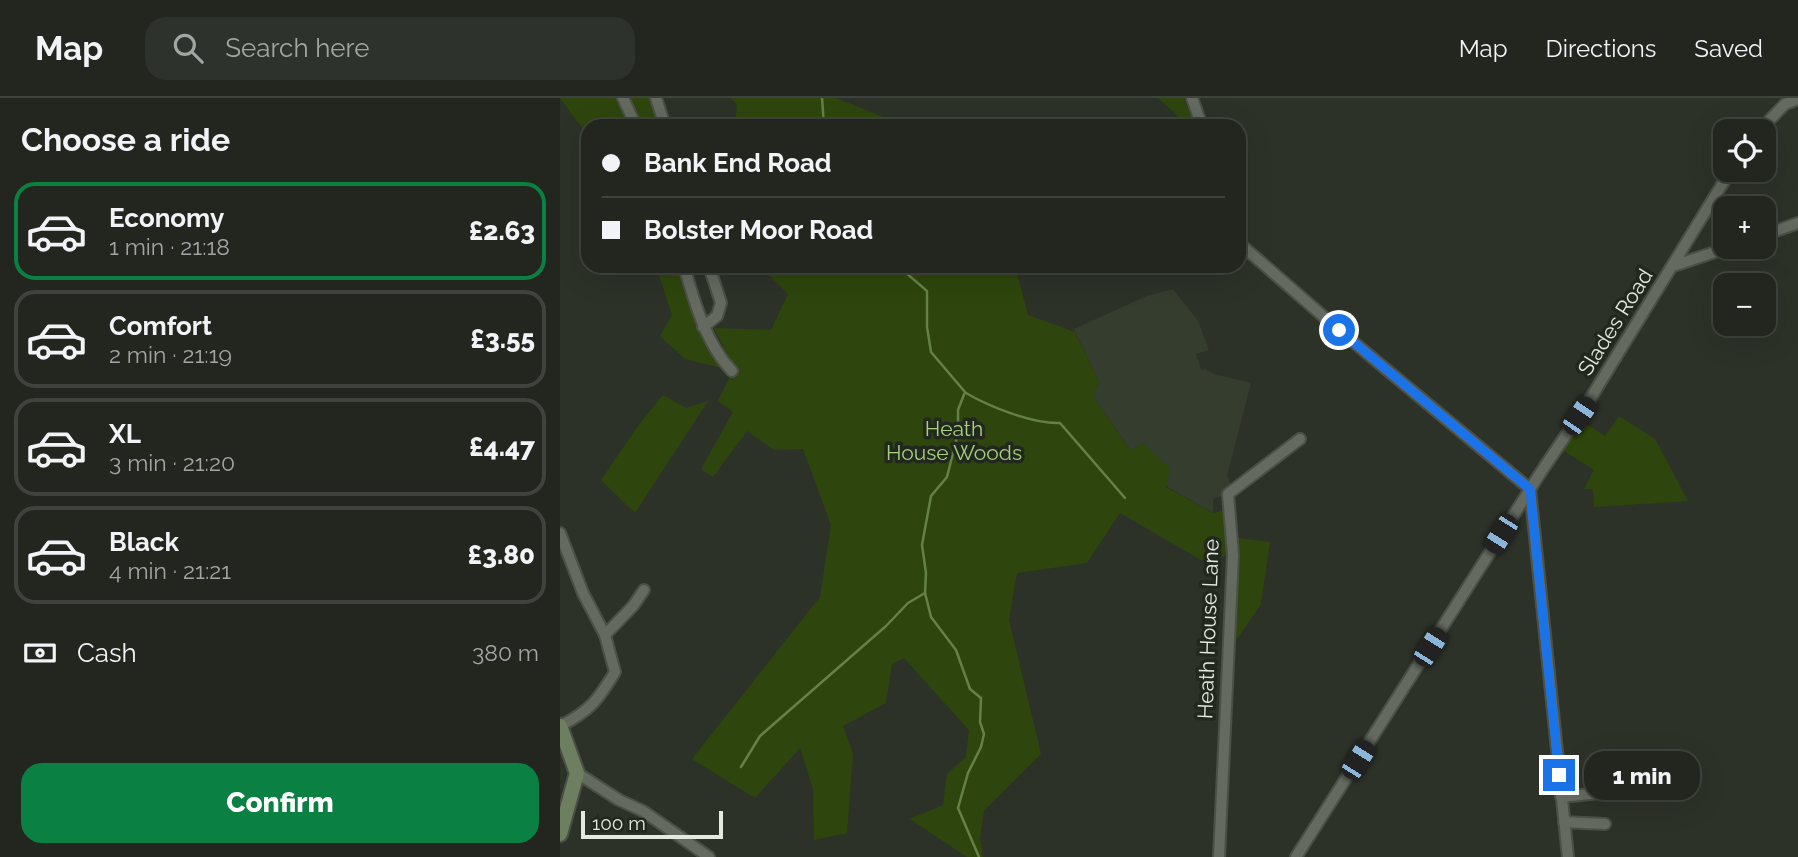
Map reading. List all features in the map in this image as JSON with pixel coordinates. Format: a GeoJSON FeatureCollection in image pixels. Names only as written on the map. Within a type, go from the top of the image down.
{"type":"FeatureCollection","features":[{"type":"Feature","properties":{"kind":"street"},"geometry":{"type":"LineString","coordinates":[[623,98],[633,119]]}},
{"type":"Feature","properties":{"kind":"street"},"geometry":{"type":"LineString","coordinates":[[656,98],[663,119]]}},
{"type":"Feature","properties":{"kind":"street"},"geometry":{"type":"LineString","coordinates":[[1192,98],[1200,119]]}},
{"type":"Feature","properties":{"kind":"street"},"geometry":{"type":"LineString","coordinates":[[1771,119],[1786,104],[1798,99]]}},
{"type":"Feature","properties":{"kind":"street","name":"Slades Road"},"geometry":{"type":"LineString","coordinates":[[1296,857],[1587,404],[1724,182]]}},
{"type":"Feature","properties":{"kind":"street"},"geometry":{"type":"LineString","coordinates":[[1776,230],[1798,222]]}},
{"type":"Feature","properties":{"kind":"street"},"geometry":{"type":"LineString","coordinates":[[1246,249],[1530,489],[1568,857]]}},
{"type":"Feature","properties":{"kind":"street"},"geometry":{"type":"LineString","coordinates":[[1673,266],[1713,253]]}},
{"type":"Feature","properties":{"kind":"street"},"geometry":{"type":"LineString","coordinates":[[686,273],[704,327],[724,363],[732,370]]}},
{"type":"Feature","properties":{"kind":"street"},"geometry":{"type":"LineString","coordinates":[[704,327],[716,316],[720,303],[711,273]]}},
{"type":"Feature","properties":{"kind":"street","name":"Heath House Lane"},"geometry":{"type":"LineString","coordinates":[[1219,857],[1233,555],[1228,494],[1300,439]]}},
{"type":"Feature","properties":{"kind":"street"},"geometry":{"type":"LineString","coordinates":[[560,533],[583,593],[605,635],[615,672],[598,700],[582,715],[560,726],[577,773],[560,834]]}},
{"type":"Feature","properties":{"kind":"street"},"geometry":{"type":"LineString","coordinates":[[605,635],[633,606],[644,590]]}},
{"type":"Feature","properties":{"kind":"street"},"geometry":{"type":"LineString","coordinates":[[577,773],[619,800],[643,811],[709,857]]}},
{"type":"Feature","properties":{"kind":"street"},"geometry":{"type":"LineString","coordinates":[[1561,797],[1628,790]]}},
{"type":"Feature","properties":{"kind":"street"},"geometry":{"type":"LineString","coordinates":[[1564,821],[1605,824]]}},
{"type":"Feature","properties":{"kind":"shaded area"},"geometry":{"type":"Polygon","coordinates":[[[1173,289],[1198,321],[1209,350],[1196,354],[1201,370],[1251,383],[1227,476],[1231,485],[1223,495],[1213,499],[1213,513],[1166,486],[1144,443],[1131,451],[1093,396],[1099,382],[1074,329],[1147,296],[1173,289]]]}},
{"type":"Feature","properties":{"kind":"green space"},"geometry":{"type":"Polygon","coordinates":[[[560,98],[650,98],[657,119],[581,119],[581,126],[560,98]]]}},
{"type":"Feature","properties":{"kind":"green space"},"geometry":{"type":"Polygon","coordinates":[[[731,98],[836,98],[888,119],[736,119],[737,105],[731,98]]]}},
{"type":"Feature","properties":{"kind":"green space"},"geometry":{"type":"Polygon","coordinates":[[[1158,98],[1184,98],[1192,119],[1178,119],[1158,98]]]}},
{"type":"Feature","properties":{"kind":"green space"},"geometry":{"type":"Polygon","coordinates":[[[658,273],[679,273],[695,319],[722,368],[685,359],[660,336],[672,315],[658,273]]]}},
{"type":"Feature","properties":{"kind":"green space","name":"Heath House Woods"},"geometry":{"type":"Polygon","coordinates":[[[767,273],[1017,273],[1028,315],[1075,332],[1099,382],[1093,396],[1130,450],[1143,443],[1171,469],[1166,487],[1213,513],[1226,510],[1233,555],[1201,560],[1120,513],[1087,563],[1017,573],[1009,620],[1041,754],[984,811],[980,838],[983,857],[967,857],[910,819],[943,805],[947,774],[966,757],[969,730],[904,658],[892,664],[886,703],[843,726],[853,753],[847,833],[814,840],[813,789],[800,748],[755,798],[692,759],[820,597],[831,525],[803,449],[774,450],[747,431],[713,477],[701,469],[733,412],[718,401],[734,368],[714,328],[771,330],[788,294],[767,273]]]}},
{"type":"Feature","properties":{"kind":"green space"},"geometry":{"type":"Polygon","coordinates":[[[663,395],[686,408],[708,401],[635,513],[601,480],[663,395]]]}},
{"type":"Feature","properties":{"kind":"green space"},"geometry":{"type":"Polygon","coordinates":[[[1619,416],[1655,439],[1688,501],[1594,507],[1593,489],[1584,489],[1594,470],[1563,450],[1582,421],[1605,436],[1619,416]]]}},
{"type":"Feature","properties":{"kind":"green space"},"geometry":{"type":"Polygon","coordinates":[[[1238,538],[1270,542],[1261,604],[1233,645],[1238,538]]]}},
{"type":"Feature","properties":{"kind":"waterway"},"geometry":{"type":"LineString","coordinates":[[822,98],[824,119]]}},
{"type":"Feature","properties":{"kind":"waterway"},"geometry":{"type":"LineString","coordinates":[[906,273],[927,291],[927,327],[931,352],[965,392],[958,410],[958,433],[947,477],[931,496],[922,545],[926,573],[925,593],[931,617],[956,650],[970,689],[981,698],[980,722],[984,734],[981,747],[968,773],[958,808],[979,857]]}},
{"type":"Feature","properties":{"kind":"waterway"},"geometry":{"type":"LineString","coordinates":[[966,393],[1012,414],[1037,421],[1060,423],[1125,498]]}},
{"type":"Feature","properties":{"kind":"waterway"},"geometry":{"type":"LineString","coordinates":[[741,767],[760,736],[886,626],[908,603],[925,593]]}},
{"type":"Feature","properties":{"kind":"route"},"geometry":{"type":"LineString","coordinates":[[1339,330],[1530,489],[1559,775]]}}]}
